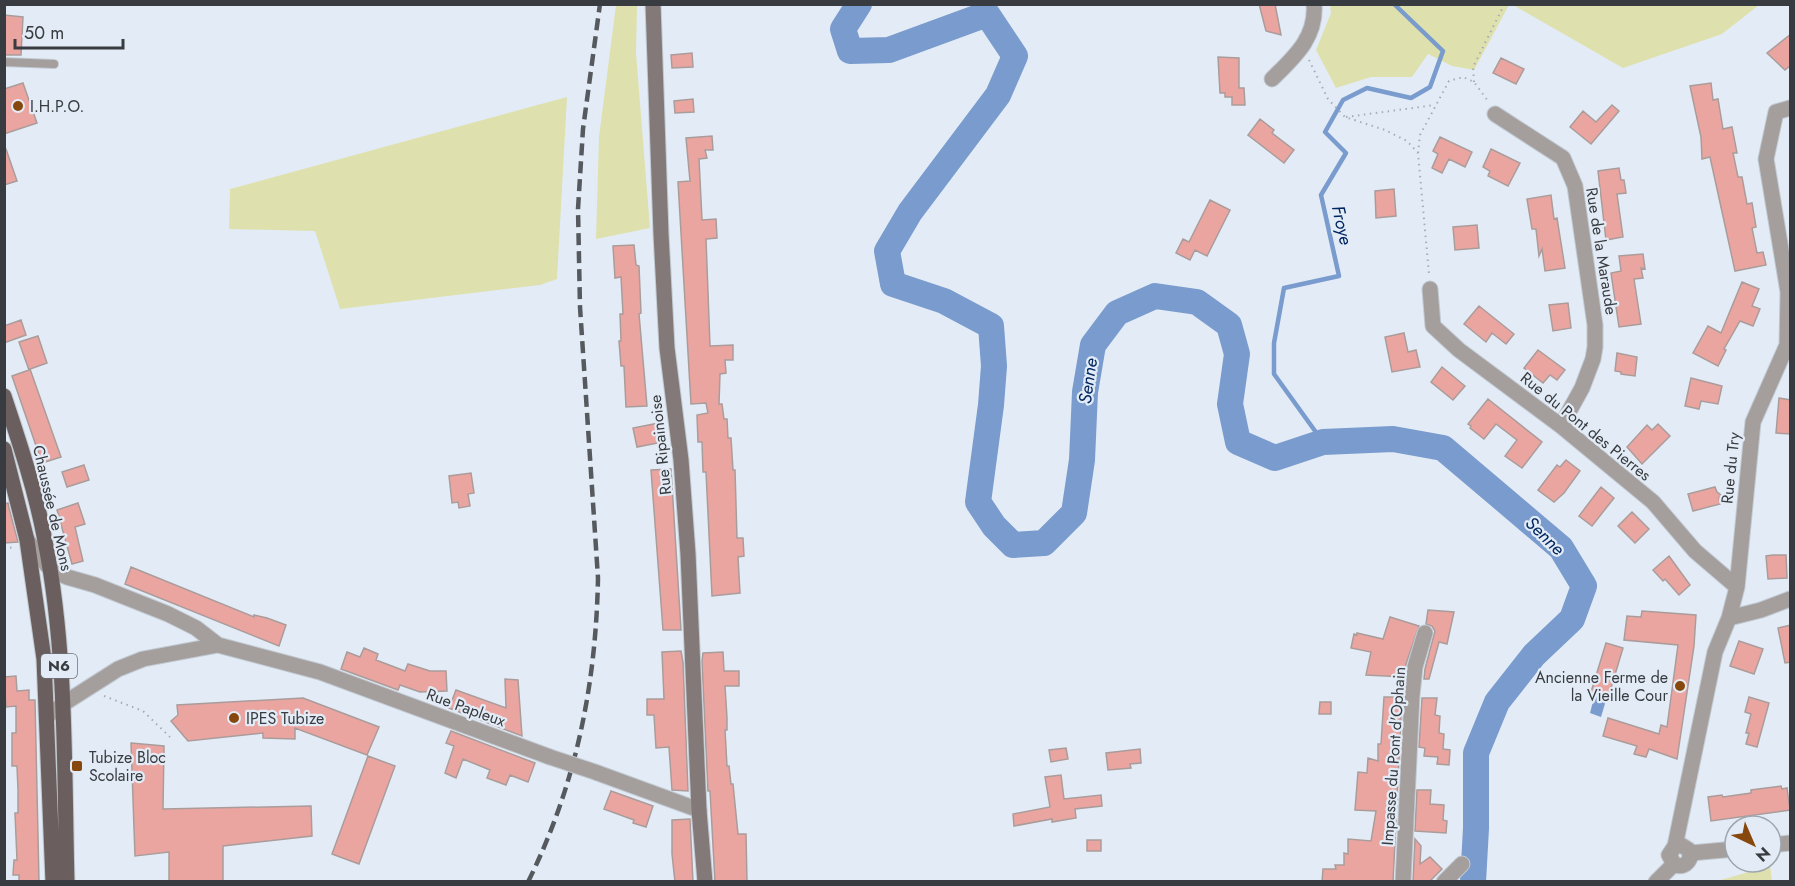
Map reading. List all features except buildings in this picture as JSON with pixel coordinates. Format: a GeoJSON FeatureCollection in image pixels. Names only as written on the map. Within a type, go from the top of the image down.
{"type":"FeatureCollection","features":[{"type":"Feature","properties":{"kind":"main road","name":"Chaussée de Mons"},"geometry":{"type":"LineString","coordinates":[[4,396],[39,512],[50,569],[63,704],[66,882]]}},
{"type":"Feature","properties":{"kind":"main road","name":"Chaussée de Mons"},"geometry":{"type":"LineString","coordinates":[[4,449],[27,540],[44,658],[48,716],[52,882]]}},
{"type":"Feature","properties":{"kind":"street","name":"Rue Ripainoise"},"geometry":{"type":"LineString","coordinates":[[653,4],[667,348],[681,460],[688,554],[699,810],[705,882]]}},
{"type":"Feature","properties":{"kind":"street"},"geometry":{"type":"LineString","coordinates":[[1272,79],[1303,48],[1311,31],[1314,4]]}},
{"type":"Feature","properties":{"kind":"street","name":"Rue du Try"},"geometry":{"type":"LineString","coordinates":[[1675,846],[1714,652],[1737,588],[1753,422],[1787,345],[1788,292],[1766,159],[1776,112],[1791,108]]}},
{"type":"Feature","properties":{"kind":"street","name":"Rue de la Maraude"},"geometry":{"type":"LineString","coordinates":[[1494,114],[1563,158],[1575,186],[1595,325],[1595,348],[1582,388],[1561,426]]}},
{"type":"Feature","properties":{"kind":"street","name":"Rue du Pont des Pierres"},"geometry":{"type":"LineString","coordinates":[[1430,289],[1433,326],[1459,350],[1561,426],[1653,502],[1695,550],[1737,588]]}},
{"type":"Feature","properties":{"kind":"street","name":"Rue Papleux"},"geometry":{"type":"LineString","coordinates":[[27,540],[50,569],[168,614],[196,628],[218,645],[320,672],[699,810]]}},
{"type":"Feature","properties":{"kind":"street"},"geometry":{"type":"LineString","coordinates":[[1728,618],[1761,610],[1791,599]]}},
{"type":"Feature","properties":{"kind":"street","name":"Impasse du Pont d'Ophain"},"geometry":{"type":"LineString","coordinates":[[1403,882],[1412,696],[1415,667],[1425,633]]}},
{"type":"Feature","properties":{"kind":"street","name":"Rue Papleux"},"geometry":{"type":"LineString","coordinates":[[48,716],[118,669],[143,659],[218,645]]}},
{"type":"Feature","properties":{"kind":"street"},"geometry":{"type":"LineString","coordinates":[[1675,846],[1685,846],[1690,853],[1686,864],[1681,866],[1674,864],[1669,858],[1675,846]]}},
{"type":"Feature","properties":{"kind":"street"},"geometry":{"type":"LineString","coordinates":[[1690,853],[1723,850]]}},
{"type":"Feature","properties":{"kind":"street"},"geometry":{"type":"LineString","coordinates":[[1444,882],[1462,864]]}},
{"type":"Feature","properties":{"kind":"street"},"geometry":{"type":"LineString","coordinates":[[1656,882],[1674,864]]}},
{"type":"Feature","properties":{"kind":"lane"},"geometry":{"type":"LineString","coordinates":[[4,63],[54,64]]}},
{"type":"Feature","properties":{"kind":"path"},"geometry":{"type":"LineString","coordinates":[[1474,82],[1473,67],[1504,5]]}},
{"type":"Feature","properties":{"kind":"path"},"geometry":{"type":"LineString","coordinates":[[1303,48],[1328,99],[1346,117],[1385,130],[1407,141],[1418,153]]}},
{"type":"Feature","properties":{"kind":"path"},"geometry":{"type":"LineString","coordinates":[[1430,289],[1418,153],[1420,135],[1449,81],[1463,77],[1474,82],[1492,107],[1494,114]]}},
{"type":"Feature","properties":{"kind":"path"},"geometry":{"type":"LineString","coordinates":[[1346,117],[1435,105]]}},
{"type":"Feature","properties":{"kind":"path"},"geometry":{"type":"LineString","coordinates":[[93,686],[105,697],[143,711],[170,737]]}},
{"type":"Feature","properties":{"kind":"green space"},"geometry":{"type":"Polygon","coordinates":[[[1330,4],[1509,5],[1474,70],[1452,66],[1428,54],[1412,77],[1371,77],[1336,88],[1316,50],[1331,13],[1330,4]]]}},
{"type":"Feature","properties":{"kind":"green space"},"geometry":{"type":"Polygon","coordinates":[[[1759,4],[1722,34],[1623,68],[1513,5],[1759,4]]]}},
{"type":"Feature","properties":{"kind":"green space"},"geometry":{"type":"Polygon","coordinates":[[[616,5],[637,5],[636,53],[650,228],[596,239],[599,137],[616,5]]]}},
{"type":"Feature","properties":{"kind":"green space"},"geometry":{"type":"Polygon","coordinates":[[[567,97],[557,279],[540,285],[340,309],[315,231],[229,229],[230,189],[567,97]]]}},
{"type":"Feature","properties":{"kind":"green space"},"geometry":{"type":"Polygon","coordinates":[[[1742,874],[1771,874],[1772,881],[1717,881],[1742,874]]]}},
{"type":"Feature","properties":{"kind":"water"},"geometry":{"type":"Polygon","coordinates":[[[1595,694],[1607,697],[1601,717],[1590,713],[1595,694]]]}},
{"type":"Feature","properties":{"kind":"waterway","name":"Senne"},"geometry":{"type":"LineString","coordinates":[[859,4],[843,29],[850,51],[889,50],[987,14],[1015,56],[998,95],[910,212],[887,251],[893,284],[944,301],[991,326],[994,366],[978,502],[994,526],[1013,545],[1044,543],[1074,513],[1082,460],[1085,392],[1093,345],[1117,313],[1155,296],[1197,302],[1229,325],[1237,354],[1230,404],[1238,442],[1275,458],[1323,442],[1393,439],[1443,448],[1561,548],[1584,586],[1572,619],[1534,655],[1497,702],[1476,753],[1473,882]]}},
{"type":"Feature","properties":{"kind":"waterway","name":"Froye"},"geometry":{"type":"LineString","coordinates":[[1323,442],[1274,374],[1274,343],[1284,288],[1339,276],[1321,195],[1346,153],[1325,132],[1343,100],[1367,88],[1411,98],[1430,87],[1443,51],[1394,4]]}},
{"type":"Feature","properties":{"kind":"railway"},"geometry":{"type":"LineString","coordinates":[[528,882],[559,809],[571,771],[588,696],[593,657],[598,578],[580,307],[578,209],[583,129],[600,4]]}},
{"type":"Feature","properties":{"kind":"place","name":"I.H.P.O."},"geometry":{"type":"Point","coordinates":[18,106]}},
{"type":"Feature","properties":{"kind":"place","name":"Ancienne Ferme de la Vieille Cour"},"geometry":{"type":"Point","coordinates":[1680,686]}},
{"type":"Feature","properties":{"kind":"place","name":"IPES Tubize"},"geometry":{"type":"Point","coordinates":[234,718]}},
{"type":"Feature","properties":{"kind":"place","name":"Tubize Bloc Scolaire"},"geometry":{"type":"Point","coordinates":[77,766]}}]}
